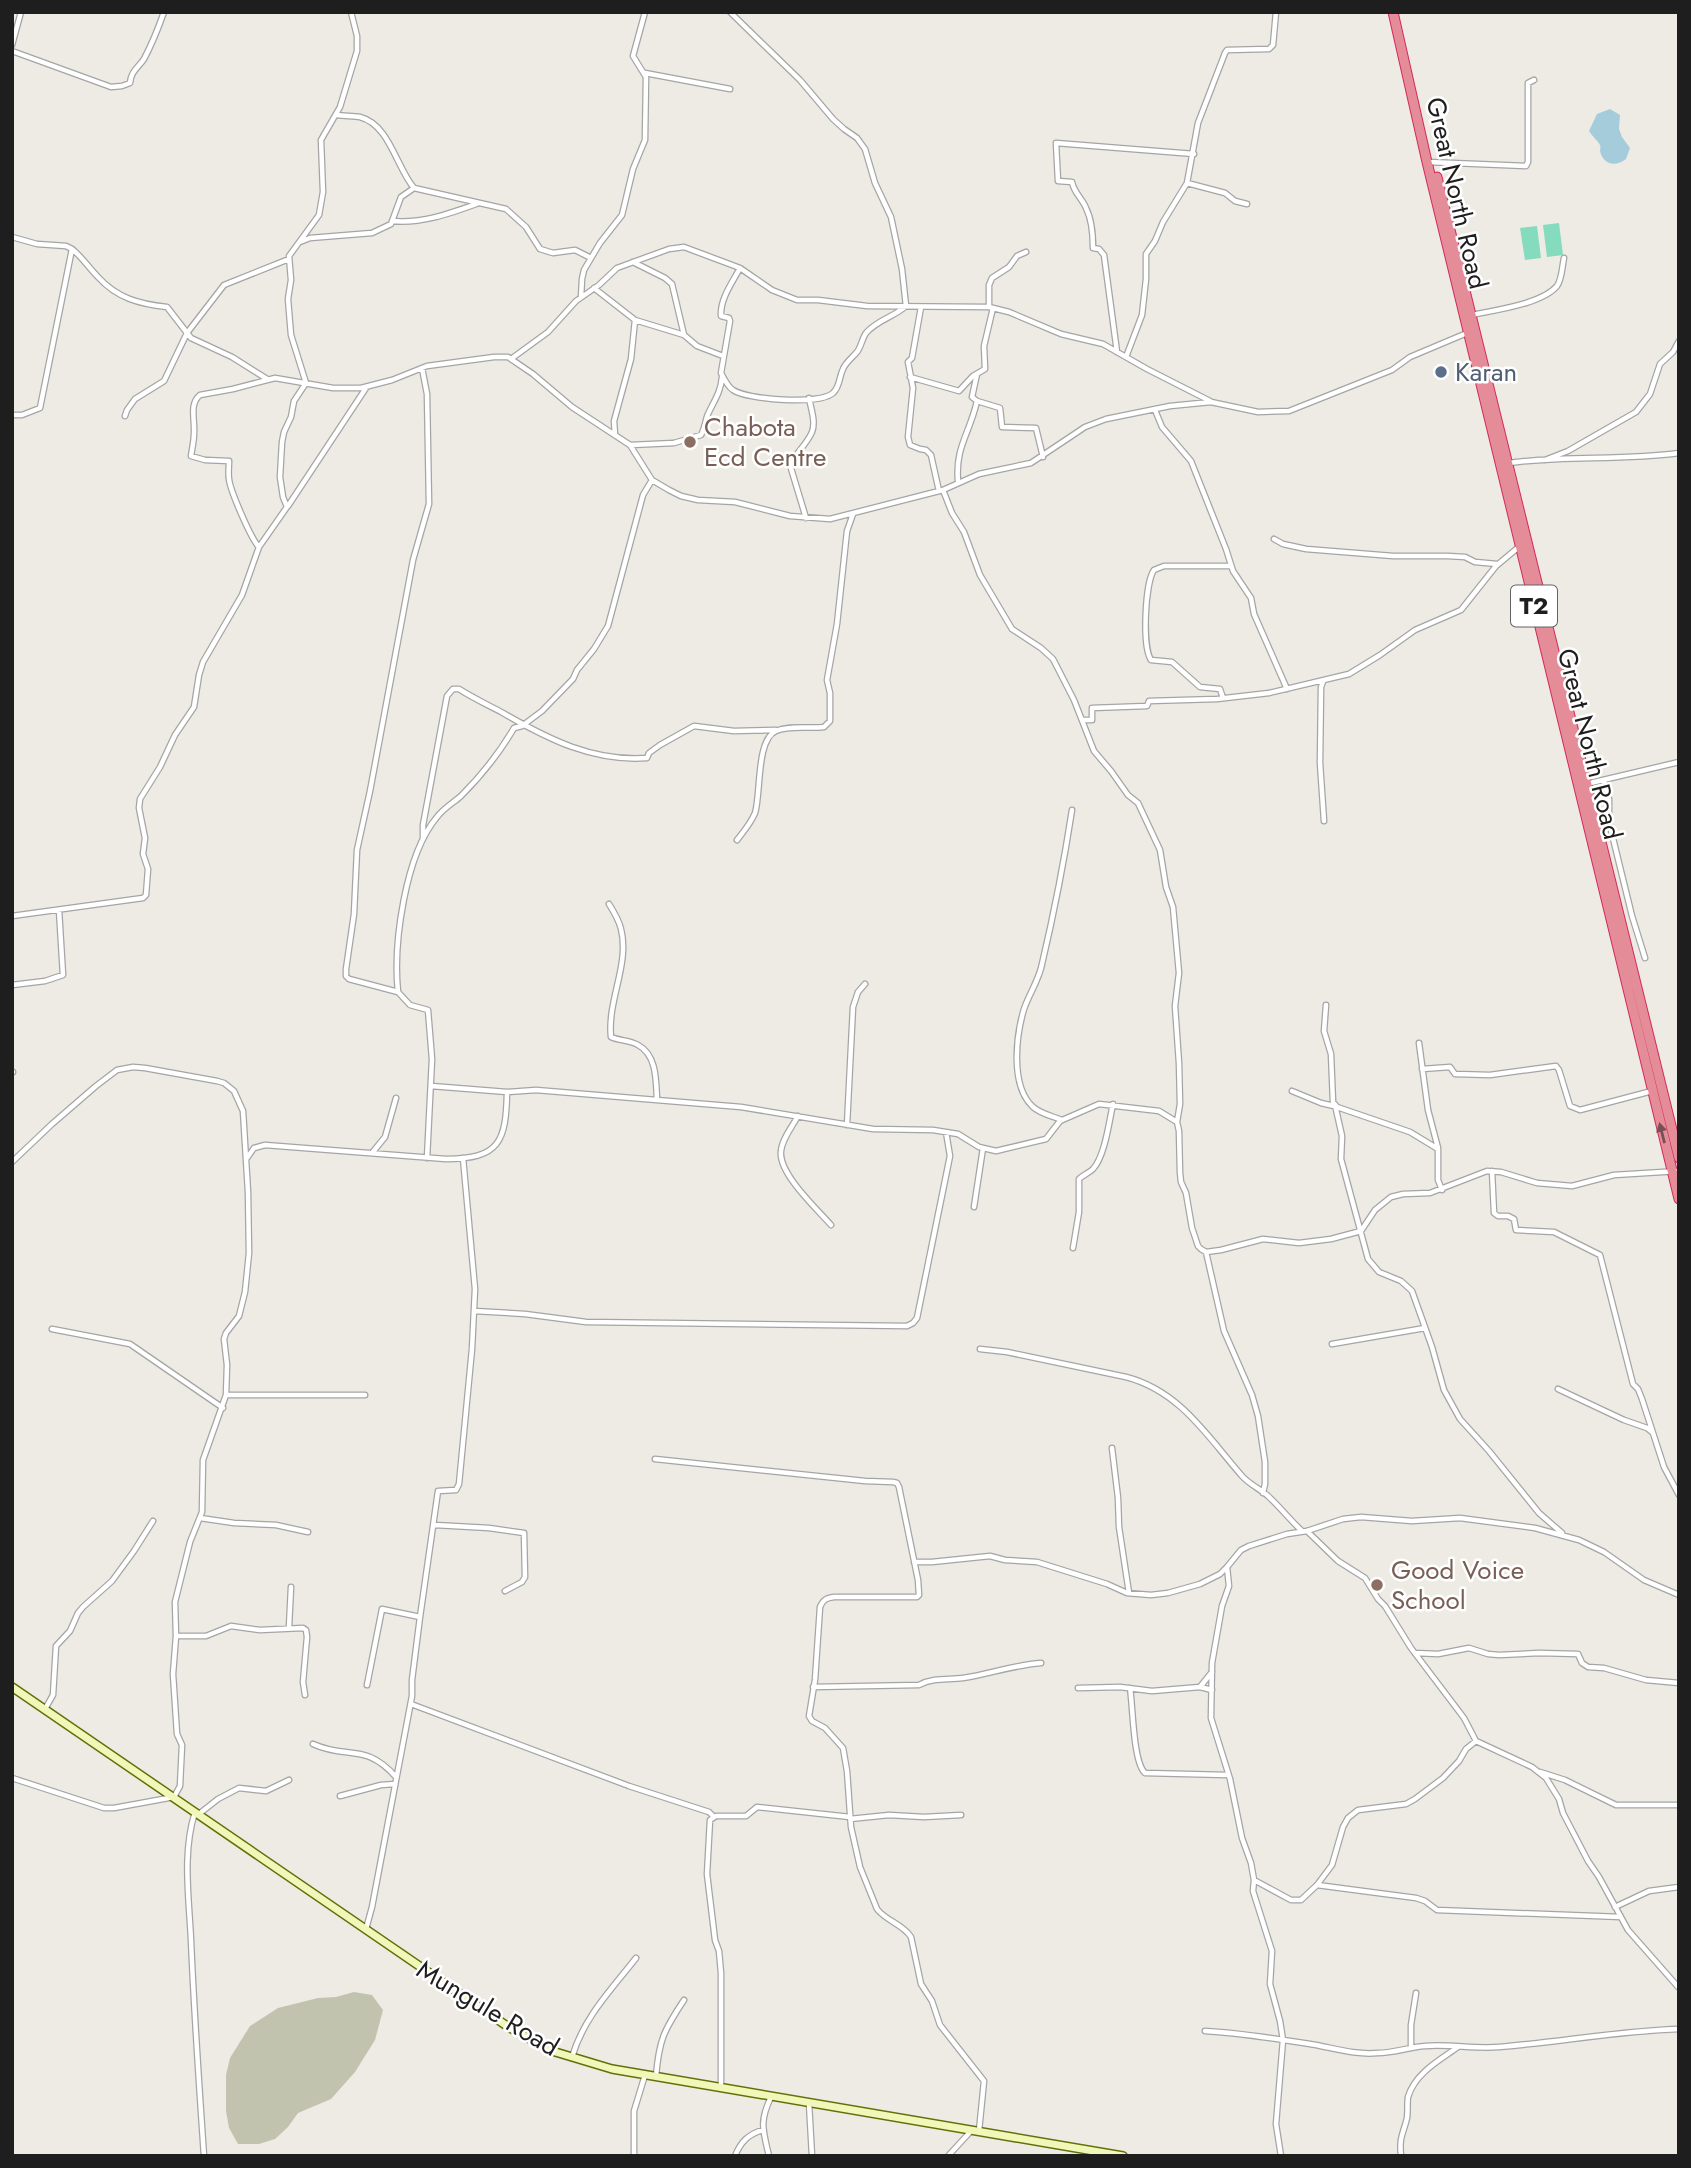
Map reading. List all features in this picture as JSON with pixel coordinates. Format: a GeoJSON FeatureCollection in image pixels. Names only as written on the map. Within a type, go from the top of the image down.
{"type":"FeatureCollection","features":[{"type":"Feature","properties":{"kind":"highway","name":"Great North Road"},"geometry":{"type":"LineString","coordinates":[[1394,12],[1582,785],[1679,1158]]}},
{"type":"Feature","properties":{"kind":"highway","name":"Great North Road"},"geometry":{"type":"LineString","coordinates":[[1582,785],[1652,1091],[1676,1172],[1679,1199]]}},
{"type":"Feature","properties":{"kind":"street"},"geometry":{"type":"LineString","coordinates":[[12,45],[21,12]]}},
{"type":"Feature","properties":{"kind":"street"},"geometry":{"type":"LineString","coordinates":[[12,51],[111,87],[122,86],[130,83],[131,74],[142,62],[164,12]]}},
{"type":"Feature","properties":{"kind":"street"},"geometry":{"type":"LineString","coordinates":[[306,383],[292,340],[288,299],[291,286],[289,259],[291,251],[319,215],[323,192],[321,140],[337,115],[357,51],[357,36],[351,12]]}},
{"type":"Feature","properties":{"kind":"street"},"geometry":{"type":"LineString","coordinates":[[581,297],[583,275],[591,258],[622,215],[633,169],[645,140],[647,83],[644,72],[633,56],[645,12]]}},
{"type":"Feature","properties":{"kind":"street"},"geometry":{"type":"LineString","coordinates":[[730,12],[800,80],[865,149],[875,183],[891,217],[902,269],[906,306]]}},
{"type":"Feature","properties":{"kind":"street"},"geometry":{"type":"LineString","coordinates":[[1126,357],[1142,315],[1146,254],[1187,183],[1199,117],[1225,52],[1269,50],[1273,45],[1276,12]]}},
{"type":"Feature","properties":{"kind":"street"},"geometry":{"type":"LineString","coordinates":[[644,72],[730,89]]}},
{"type":"Feature","properties":{"kind":"street"},"geometry":{"type":"LineString","coordinates":[[1430,162],[1526,166],[1528,83],[1534,80]]}},
{"type":"Feature","properties":{"kind":"street"},"geometry":{"type":"LineString","coordinates":[[337,115],[359,117],[378,128],[414,188],[506,209],[526,227],[536,244],[546,252],[575,250],[591,258]]}},
{"type":"Feature","properties":{"kind":"street"},"geometry":{"type":"LineString","coordinates":[[1117,352],[1104,255],[1099,248],[1093,248],[1093,227],[1087,208],[1073,190],[1072,183],[1058,181],[1056,143],[1194,154]]}},
{"type":"Feature","properties":{"kind":"street"},"geometry":{"type":"LineString","coordinates":[[1187,183],[1225,193],[1235,201],[1247,204]]}},
{"type":"Feature","properties":{"kind":"street"},"geometry":{"type":"LineString","coordinates":[[298,243],[310,238],[372,233],[391,224],[401,197],[414,188]]}},
{"type":"Feature","properties":{"kind":"street"},"geometry":{"type":"LineString","coordinates":[[392,221],[411,222],[450,214],[479,203]]}},
{"type":"Feature","properties":{"kind":"street"},"geometry":{"type":"LineString","coordinates":[[12,237],[72,249],[118,295],[146,305],[167,307],[191,338],[232,357],[268,379]]}},
{"type":"Feature","properties":{"kind":"street"},"geometry":{"type":"LineString","coordinates":[[511,359],[548,332],[581,297],[617,268],[668,249],[684,247],[740,268],[772,290],[797,300],[867,306],[991,308],[1009,312],[1061,334],[1094,341],[1211,401],[1246,410],[1289,411],[1392,370],[1410,357],[1472,331]]}},
{"type":"Feature","properties":{"kind":"street"},"geometry":{"type":"LineString","coordinates":[[12,415],[22,415],[40,408],[72,249]]}},
{"type":"Feature","properties":{"kind":"street"},"geometry":{"type":"LineString","coordinates":[[910,377],[959,391],[973,376],[985,369],[984,346],[991,308],[989,285],[992,278],[1006,270],[1017,256],[1026,252]]}},
{"type":"Feature","properties":{"kind":"street"},"geometry":{"type":"LineString","coordinates":[[1468,316],[1522,304],[1550,291],[1559,282],[1564,258]]}},
{"type":"Feature","properties":{"kind":"street"},"geometry":{"type":"LineString","coordinates":[[125,416],[135,399],[164,382],[187,333],[224,285],[289,259]]}},
{"type":"Feature","properties":{"kind":"street"},"geometry":{"type":"LineString","coordinates":[[632,261],[673,284],[684,335]]}},
{"type":"Feature","properties":{"kind":"street"},"geometry":{"type":"LineString","coordinates":[[740,268],[726,292],[720,313],[730,319],[720,369],[732,390],[760,399],[824,397],[832,394],[845,365],[859,349],[866,334],[877,323],[906,306]]}},
{"type":"Feature","properties":{"kind":"street"},"geometry":{"type":"LineString","coordinates":[[594,288],[635,320],[684,335],[696,346],[723,356]]}},
{"type":"Feature","properties":{"kind":"street"},"geometry":{"type":"LineString","coordinates":[[921,307],[912,358],[908,362],[912,388],[909,441],[914,447],[926,450],[931,455],[941,490],[964,532],[980,575],[1012,629],[1053,659],[1098,756],[1140,807],[1160,850],[1166,887],[1173,907],[1180,973],[1175,1006],[1181,1182],[1198,1246],[1206,1252],[1224,1331],[1252,1395],[1258,1416],[1265,1462],[1263,1493]]}},
{"type":"Feature","properties":{"kind":"street"},"geometry":{"type":"LineString","coordinates":[[615,436],[614,421],[631,359],[635,320]]}},
{"type":"Feature","properties":{"kind":"street"},"geometry":{"type":"LineString","coordinates":[[1545,460],[1568,451],[1636,412],[1655,386],[1660,364],[1676,352],[1679,341]]}},
{"type":"Feature","properties":{"kind":"street"},"geometry":{"type":"LineString","coordinates":[[259,547],[252,541],[233,494],[229,480],[229,461],[205,460],[191,456],[194,434],[193,405],[197,397],[206,393],[268,379],[332,388],[366,387],[422,368],[502,356],[533,374],[572,407],[630,445],[652,480],[681,496],[747,504],[806,518],[830,519],[941,490],[979,474],[1022,466],[1042,457],[1098,421],[1170,406],[1211,401]]}},
{"type":"Feature","properties":{"kind":"street"},"geometry":{"type":"LineString","coordinates":[[422,368],[428,394],[429,504],[413,560],[357,850],[355,914],[346,976],[352,981],[398,992],[410,1005],[428,1010],[432,1045],[427,1158]]}},
{"type":"Feature","properties":{"kind":"street"},"geometry":{"type":"LineString","coordinates":[[977,373],[972,397],[1000,408],[1002,426],[1036,428],[1042,457]]}},
{"type":"Feature","properties":{"kind":"street"},"geometry":{"type":"LineString","coordinates":[[630,445],[674,443],[701,435],[707,415],[720,390],[722,376]]}},
{"type":"Feature","properties":{"kind":"street"},"geometry":{"type":"LineString","coordinates":[[288,507],[283,497],[280,477],[282,442],[294,401],[306,383]]}},
{"type":"Feature","properties":{"kind":"street"},"geometry":{"type":"LineString","coordinates":[[12,916],[143,898],[146,895],[148,869],[143,854],[145,838],[139,808],[140,799],[160,767],[175,735],[194,707],[203,662],[242,595],[259,547],[366,387]]}},
{"type":"Feature","properties":{"kind":"street"},"geometry":{"type":"LineString","coordinates":[[806,518],[790,465],[794,455],[812,433],[809,398]]}},
{"type":"Feature","properties":{"kind":"street"},"geometry":{"type":"LineString","coordinates":[[958,481],[957,461],[977,401]]}},
{"type":"Feature","properties":{"kind":"street"},"geometry":{"type":"LineString","coordinates":[[1155,410],[1162,427],[1191,461],[1231,566],[1251,598],[1254,614],[1287,689]]}},
{"type":"Feature","properties":{"kind":"street"},"geometry":{"type":"LineString","coordinates":[[1504,464],[1545,460],[1625,459],[1679,453]]}},
{"type":"Feature","properties":{"kind":"street"},"geometry":{"type":"LineString","coordinates":[[398,992],[398,939],[405,888],[423,839],[438,815],[472,785],[503,748],[514,728],[522,726],[549,704],[573,679],[594,649],[608,626],[643,495],[652,480]]}},
{"type":"Feature","properties":{"kind":"street"},"geometry":{"type":"LineString","coordinates":[[423,839],[423,825],[449,692],[459,689],[559,744],[594,754],[628,759],[647,758],[649,752],[694,726],[734,730],[824,727],[830,721],[827,680],[837,624],[847,531],[853,513]]}},
{"type":"Feature","properties":{"kind":"street"},"geometry":{"type":"LineString","coordinates":[[1274,539],[1306,549],[1393,556],[1465,557],[1475,562],[1498,564]]}},
{"type":"Feature","properties":{"kind":"street"},"geometry":{"type":"LineString","coordinates":[[1082,720],[1092,720],[1092,708],[1147,706],[1149,701],[1223,698],[1276,692],[1354,671],[1415,630],[1461,610],[1498,564],[1523,545]]}},
{"type":"Feature","properties":{"kind":"street"},"geometry":{"type":"LineString","coordinates":[[1223,698],[1220,689],[1196,685],[1172,662],[1151,660],[1147,652],[1145,626],[1154,570],[1175,565],[1231,566]]}},
{"type":"Feature","properties":{"kind":"street"},"geometry":{"type":"LineString","coordinates":[[1324,681],[1321,687],[1324,821]]}},
{"type":"Feature","properties":{"kind":"street"},"geometry":{"type":"LineString","coordinates":[[737,840],[754,815],[766,742],[776,730]]}},
{"type":"Feature","properties":{"kind":"street"},"geometry":{"type":"LineString","coordinates":[[1582,785],[1679,762]]}},
{"type":"Feature","properties":{"kind":"street"},"geometry":{"type":"LineString","coordinates":[[1604,781],[1609,799],[1609,822],[1645,958]]}},
{"type":"Feature","properties":{"kind":"street"},"geometry":{"type":"LineString","coordinates":[[1062,1120],[1042,1113],[1028,1101],[1019,1080],[1017,1054],[1018,1034],[1025,1008],[1041,970],[1061,883],[1072,810]]}},
{"type":"Feature","properties":{"kind":"street"},"geometry":{"type":"LineString","coordinates":[[609,904],[621,928],[624,947],[611,1020],[611,1037],[635,1043],[642,1048],[654,1066],[657,1100]]}},
{"type":"Feature","properties":{"kind":"street"},"geometry":{"type":"LineString","coordinates":[[12,985],[45,981],[63,975],[59,910]]}},
{"type":"Feature","properties":{"kind":"street"},"geometry":{"type":"LineString","coordinates":[[847,1125],[853,1006],[858,992],[865,984]]}},
{"type":"Feature","properties":{"kind":"street"},"geometry":{"type":"LineString","coordinates":[[1326,1005],[1324,1031],[1331,1054],[1332,1100],[1342,1136],[1341,1159],[1364,1248],[1372,1265],[1379,1272],[1408,1286],[1412,1291],[1444,1390],[1460,1419],[1539,1513],[1566,1536]]}},
{"type":"Feature","properties":{"kind":"street"},"geometry":{"type":"LineString","coordinates":[[1419,1043],[1427,1110],[1438,1149],[1438,1180],[1442,1190]]}},
{"type":"Feature","properties":{"kind":"street"},"geometry":{"type":"LineString","coordinates":[[1422,1069],[1450,1067],[1455,1074],[1489,1075],[1556,1066],[1570,1107],[1580,1110],[1652,1091]]}},
{"type":"Feature","properties":{"kind":"street"},"geometry":{"type":"LineString","coordinates":[[12,1162],[52,1124],[117,1070],[133,1067],[217,1081],[230,1087],[238,1096],[243,1111],[249,1253],[239,1317],[224,1339],[226,1395],[203,1460],[202,1512],[190,1542],[175,1601],[173,1688],[177,1734],[182,1745],[180,1786],[174,1797],[104,1808],[12,1778]]}},
{"type":"Feature","properties":{"kind":"street"},"geometry":{"type":"LineString","coordinates":[[431,1086],[507,1092],[536,1090],[741,1107],[873,1129],[958,1133],[983,1148],[996,1151],[1046,1139],[1062,1120],[1099,1104],[1159,1111],[1177,1122]]}},
{"type":"Feature","properties":{"kind":"street"},"geometry":{"type":"LineString","coordinates":[[1292,1091],[1410,1132],[1438,1149]]}},
{"type":"Feature","properties":{"kind":"street"},"geometry":{"type":"LineString","coordinates":[[246,1160],[254,1148],[265,1145],[427,1158],[463,1158],[490,1150],[498,1144],[506,1123],[507,1092]]}},
{"type":"Feature","properties":{"kind":"street"},"geometry":{"type":"LineString","coordinates":[[372,1154],[385,1137],[396,1098]]}},
{"type":"Feature","properties":{"kind":"street"},"geometry":{"type":"LineString","coordinates":[[1073,1248],[1079,1212],[1079,1179],[1093,1169],[1098,1160],[1106,1140],[1113,1104]]}},
{"type":"Feature","properties":{"kind":"street"},"geometry":{"type":"LineString","coordinates":[[798,1116],[781,1147],[781,1164],[803,1194],[831,1224]]}},
{"type":"Feature","properties":{"kind":"street"},"geometry":{"type":"LineString","coordinates":[[474,1311],[586,1322],[906,1326],[917,1318],[935,1231],[950,1156],[946,1132]]}},
{"type":"Feature","properties":{"kind":"street"},"geometry":{"type":"LineString","coordinates":[[974,1207],[983,1148]]}},
{"type":"Feature","properties":{"kind":"street"},"geometry":{"type":"LineString","coordinates":[[366,1930],[411,1704],[438,1491],[456,1490],[460,1484],[474,1311],[474,1264],[463,1158]]}},
{"type":"Feature","properties":{"kind":"street"},"geometry":{"type":"LineString","coordinates":[[1206,1252],[1263,1239],[1316,1242],[1361,1231],[1375,1210],[1391,1196],[1430,1193],[1473,1175],[1492,1171],[1537,1183],[1572,1186],[1614,1175],[1676,1172]]}},
{"type":"Feature","properties":{"kind":"street"},"geometry":{"type":"LineString","coordinates":[[1492,1171],[1494,1213],[1497,1216],[1514,1219],[1516,1230],[1554,1232],[1600,1255],[1633,1384],[1642,1398],[1664,1467],[1679,1495]]}},
{"type":"Feature","properties":{"kind":"street"},"geometry":{"type":"LineString","coordinates":[[1332,1344],[1424,1328]]}},
{"type":"Feature","properties":{"kind":"street"},"geometry":{"type":"LineString","coordinates":[[52,1329],[130,1344],[223,1408]]}},
{"type":"Feature","properties":{"kind":"street"},"geometry":{"type":"LineString","coordinates":[[980,1349],[1007,1352],[1142,1381],[1177,1403],[1198,1423],[1245,1480],[1338,1561],[1365,1578],[1443,1693],[1464,1718],[1476,1741],[1616,1805],[1679,1805]]}},
{"type":"Feature","properties":{"kind":"street"},"geometry":{"type":"LineString","coordinates":[[1558,1389],[1652,1432]]}},
{"type":"Feature","properties":{"kind":"street"},"geometry":{"type":"LineString","coordinates":[[226,1395],[365,1395]]}},
{"type":"Feature","properties":{"kind":"street"},"geometry":{"type":"LineString","coordinates":[[1112,1448],[1119,1527],[1129,1593]]}},
{"type":"Feature","properties":{"kind":"street"},"geometry":{"type":"LineString","coordinates":[[655,1459],[897,1483],[919,1592],[916,1597],[834,1597],[823,1601],[820,1607],[809,1716],[812,1721],[825,1728],[843,1748],[850,1818],[860,1867],[877,1909],[911,1937],[921,1984],[932,2001],[940,2025],[984,2081],[976,2130],[948,2156]]}},
{"type":"Feature","properties":{"kind":"street"},"geometry":{"type":"LineString","coordinates":[[914,1562],[990,1556],[1037,1562],[1129,1593],[1151,1595],[1182,1590],[1220,1574],[1241,1550],[1249,1546],[1331,1522],[1361,1517],[1412,1521],[1460,1518],[1518,1525],[1566,1536],[1597,1547],[1644,1580],[1679,1595]]}},
{"type":"Feature","properties":{"kind":"street"},"geometry":{"type":"LineString","coordinates":[[200,1518],[276,1525],[307,1532]]}},
{"type":"Feature","properties":{"kind":"street"},"geometry":{"type":"LineString","coordinates":[[44,1710],[53,1696],[55,1646],[71,1632],[83,1607],[112,1581],[153,1521]]}},
{"type":"Feature","properties":{"kind":"street"},"geometry":{"type":"LineString","coordinates":[[435,1525],[489,1528],[524,1534],[525,1577],[522,1582],[505,1591]]}},
{"type":"Feature","properties":{"kind":"street"},"geometry":{"type":"LineString","coordinates":[[1227,1567],[1228,1586],[1222,1606],[1212,1672],[1213,1727],[1228,1774],[1254,1880],[1253,1891],[1272,1951],[1270,1984],[1283,2040],[1276,2124],[1281,2156]]}},
{"type":"Feature","properties":{"kind":"street"},"geometry":{"type":"LineString","coordinates":[[289,1627],[291,1587]]}},
{"type":"Feature","properties":{"kind":"street"},"geometry":{"type":"LineString","coordinates":[[367,1685],[382,1609],[420,1617]]}},
{"type":"Feature","properties":{"kind":"street"},"geometry":{"type":"LineString","coordinates":[[176,1636],[206,1636],[230,1626],[260,1630],[303,1628],[306,1630],[303,1682],[305,1695]]}},
{"type":"Feature","properties":{"kind":"street"},"geometry":{"type":"LineString","coordinates":[[1415,1653],[1438,1654],[1469,1648],[1499,1655],[1578,1654],[1582,1663],[1588,1667],[1679,1683]]}},
{"type":"Feature","properties":{"kind":"street"},"geometry":{"type":"LineString","coordinates":[[813,1687],[919,1685],[932,1679],[961,1678],[992,1670],[1041,1663]]}},
{"type":"Feature","properties":{"kind":"street"},"geometry":{"type":"LineString","coordinates":[[1200,1687],[1212,1672]]}},
{"type":"Feature","properties":{"kind":"street","name":"Mungule Road"},"geometry":{"type":"LineString","coordinates":[[12,1687],[510,2028],[539,2045],[571,2058],[612,2069],[1123,2156]]}},
{"type":"Feature","properties":{"kind":"street"},"geometry":{"type":"LineString","coordinates":[[1078,1688],[1130,1688],[1152,1691],[1200,1687],[1212,1690]]}},
{"type":"Feature","properties":{"kind":"street"},"geometry":{"type":"LineString","coordinates":[[1130,1688],[1138,1759],[1142,1771],[1228,1774]]}},
{"type":"Feature","properties":{"kind":"street"},"geometry":{"type":"LineString","coordinates":[[411,1704],[629,1786],[709,1812],[713,1816],[746,1816],[757,1807],[850,1818],[961,1815]]}},
{"type":"Feature","properties":{"kind":"street"},"geometry":{"type":"LineString","coordinates":[[1254,1880],[1296,1901],[1308,1895],[1332,1865],[1348,1818],[1358,1810],[1406,1804],[1443,1778],[1466,1749],[1476,1741]]}},
{"type":"Feature","properties":{"kind":"street"},"geometry":{"type":"LineString","coordinates":[[313,1744],[369,1756],[383,1762],[396,1777]]}},
{"type":"Feature","properties":{"kind":"street"},"geometry":{"type":"LineString","coordinates":[[1539,1772],[1553,1788],[1588,1861],[1621,1917],[1636,1940],[1679,1988]]}},
{"type":"Feature","properties":{"kind":"street"},"geometry":{"type":"LineString","coordinates":[[204,2156],[187,1855],[190,1826],[197,1813],[239,1788],[266,1791],[289,1780]]}},
{"type":"Feature","properties":{"kind":"street"},"geometry":{"type":"LineString","coordinates":[[340,1797],[381,1785],[395,1784]]}},
{"type":"Feature","properties":{"kind":"street"},"geometry":{"type":"LineString","coordinates":[[713,1816],[710,1820],[707,1865],[721,1973],[721,2088]]}},
{"type":"Feature","properties":{"kind":"street"},"geometry":{"type":"LineString","coordinates":[[1317,1885],[1416,1898],[1437,1910],[1621,1917]]}},
{"type":"Feature","properties":{"kind":"street"},"geometry":{"type":"LineString","coordinates":[[1615,1906],[1649,1891],[1679,1887]]}},
{"type":"Feature","properties":{"kind":"street"},"geometry":{"type":"LineString","coordinates":[[571,2058],[587,2020],[636,1958]]}},
{"type":"Feature","properties":{"kind":"street"},"geometry":{"type":"LineString","coordinates":[[1411,2047],[1416,1993]]}},
{"type":"Feature","properties":{"kind":"street"},"geometry":{"type":"LineString","coordinates":[[656,2077],[661,2039],[684,2000]]}},
{"type":"Feature","properties":{"kind":"street"},"geometry":{"type":"LineString","coordinates":[[1205,2031],[1283,2040],[1339,2051],[1380,2053],[1446,2044],[1459,2047],[1497,2047],[1561,2042],[1605,2034],[1679,2029]]}},
{"type":"Feature","properties":{"kind":"street"},"geometry":{"type":"LineString","coordinates":[[1401,2156],[1401,2133],[1407,2119],[1408,2097],[1416,2082],[1429,2069],[1459,2047]]}},
{"type":"Feature","properties":{"kind":"street"},"geometry":{"type":"LineString","coordinates":[[634,2156],[634,2111],[645,2075]]}},
{"type":"Feature","properties":{"kind":"street"},"geometry":{"type":"LineString","coordinates":[[769,2156],[763,2130],[763,2114],[772,2096]]}},
{"type":"Feature","properties":{"kind":"street"},"geometry":{"type":"LineString","coordinates":[[809,2103],[813,2156]]}},
{"type":"Feature","properties":{"kind":"street"},"geometry":{"type":"LineString","coordinates":[[735,2156],[745,2138],[763,2130]]}},
{"type":"Feature","properties":{"kind":"shaded area"},"geometry":{"type":"Polygon","coordinates":[[[354,1992],[372,1995],[383,2010],[375,2040],[355,2072],[331,2099],[298,2113],[275,2139],[259,2144],[238,2144],[229,2128],[226,2111],[226,2075],[230,2058],[250,2026],[278,2008],[354,1992]]]}},
{"type":"Feature","properties":{"kind":"green space"},"geometry":{"type":"Polygon","coordinates":[[[1559,223],[1563,255],[1547,257],[1543,225],[1559,223]]]}},
{"type":"Feature","properties":{"kind":"green space"},"geometry":{"type":"Polygon","coordinates":[[[1537,226],[1541,258],[1525,260],[1520,228],[1537,226]]]}},
{"type":"Feature","properties":{"kind":"water"},"geometry":{"type":"Polygon","coordinates":[[[1610,109],[1620,115],[1619,129],[1630,148],[1626,159],[1614,164],[1604,159],[1600,145],[1589,131],[1597,114],[1610,109]]]}},
{"type":"Feature","properties":{"kind":"place","name":"Karan"},"geometry":{"type":"Point","coordinates":[1441,372]}},
{"type":"Feature","properties":{"kind":"place","name":"Chabota Ecd Centre"},"geometry":{"type":"Point","coordinates":[690,442]}},
{"type":"Feature","properties":{"kind":"place","name":"Good Voice School"},"geometry":{"type":"Point","coordinates":[1377,1585]}}]}
